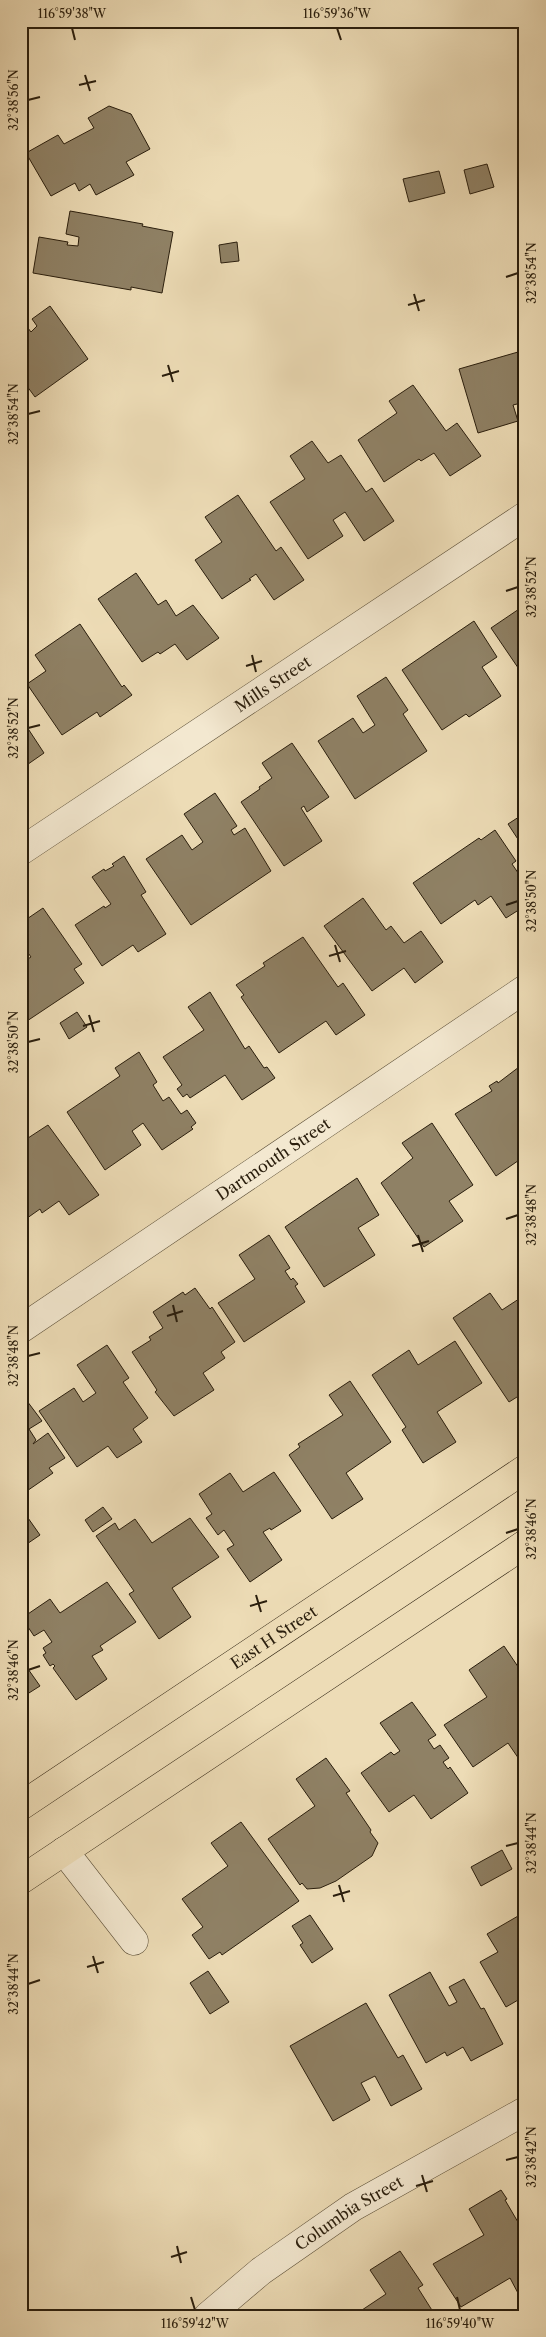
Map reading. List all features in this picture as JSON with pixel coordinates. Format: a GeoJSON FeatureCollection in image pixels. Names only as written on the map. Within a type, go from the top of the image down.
{"type":"FeatureCollection","features":[{"type":"Feature","properties":{"kind":"main road","name":"East H Street"},"geometry":{"type":"LineString","coordinates":[[21,1806],[525,1469]]}},
{"type":"Feature","properties":{"kind":"main road"},"geometry":{"type":"LineString","coordinates":[[21,1880],[525,1544]]}},
{"type":"Feature","properties":{"kind":"street","name":"Mills Street"},"geometry":{"type":"LineString","coordinates":[[21,851],[525,516]]}},
{"type":"Feature","properties":{"kind":"street","name":"Dartmouth Street"},"geometry":{"type":"LineString","coordinates":[[21,1329],[525,989]]}},
{"type":"Feature","properties":{"kind":"street"},"geometry":{"type":"LineString","coordinates":[[64,1851],[134,1941]]}},
{"type":"Feature","properties":{"kind":"street","name":"Columbia Street"},"geometry":{"type":"LineString","coordinates":[[208,2316],[261,2272],[352,2207],[525,2110]]}},
{"type":"Feature","properties":{"kind":"building"},"geometry":{"type":"Polygon","coordinates":[[[109,106],[131,114],[150,149],[126,162],[134,175],[96,195],[90,184],[79,191],[75,183],[51,196],[26,153],[58,135],[64,144],[94,128],[88,118],[109,106]]]}},
{"type":"Feature","properties":{"kind":"building"},"geometry":{"type":"Polygon","coordinates":[[[487,164],[494,187],[470,194],[464,170],[487,164]]]}},
{"type":"Feature","properties":{"kind":"building"},"geometry":{"type":"Polygon","coordinates":[[[439,171],[445,193],[409,202],[403,179],[439,171]]]}},
{"type":"Feature","properties":{"kind":"building"},"geometry":{"type":"Polygon","coordinates":[[[70,211],[143,224],[142,226],[173,232],[162,293],[131,287],[131,290],[33,273],[39,237],[68,242],[67,245],[78,246],[79,237],[66,234],[70,211]]]}},
{"type":"Feature","properties":{"kind":"building"},"geometry":{"type":"Polygon","coordinates":[[[237,242],[239,261],[221,263],[219,245],[237,242]]]}},
{"type":"Feature","properties":{"kind":"building"},"geometry":{"type":"Polygon","coordinates":[[[50,306],[88,359],[35,397],[21,378],[21,319],[31,332],[37,326],[32,319],[50,306]]]}},
{"type":"Feature","properties":{"kind":"building"},"geometry":{"type":"Polygon","coordinates":[[[525,350],[525,402],[513,405],[518,421],[478,433],[459,369],[525,350]]]}},
{"type":"Feature","properties":{"kind":"building"},"geometry":{"type":"Polygon","coordinates":[[[413,385],[446,431],[457,423],[481,456],[450,476],[434,453],[421,461],[419,459],[384,482],[358,440],[397,413],[389,401],[413,385]]]}},
{"type":"Feature","properties":{"kind":"building"},"geometry":{"type":"Polygon","coordinates":[[[312,441],[328,463],[341,455],[366,492],[372,488],[394,521],[364,541],[345,512],[333,520],[343,536],[308,559],[270,502],[305,479],[290,456],[312,441]]]}},
{"type":"Feature","properties":{"kind":"building"},"geometry":{"type":"Polygon","coordinates":[[[238,495],[276,551],[281,547],[304,580],[274,600],[256,574],[249,579],[251,580],[222,599],[195,560],[222,542],[205,517],[238,495]]]}},
{"type":"Feature","properties":{"kind":"building"},"geometry":{"type":"Polygon","coordinates":[[[136,573],[158,605],[166,600],[176,616],[193,605],[219,638],[187,660],[175,644],[160,654],[158,652],[142,662],[98,599],[136,573]]]}},
{"type":"Feature","properties":{"kind":"building"},"geometry":{"type":"Polygon","coordinates":[[[525,605],[525,678],[491,628],[525,605]]]}},
{"type":"Feature","properties":{"kind":"building"},"geometry":{"type":"Polygon","coordinates":[[[474,621],[497,657],[482,667],[501,696],[469,717],[466,714],[442,730],[402,670],[474,621]]]}},
{"type":"Feature","properties":{"kind":"building"},"geometry":{"type":"Polygon","coordinates":[[[80,624],[122,687],[124,685],[132,695],[100,717],[97,712],[62,735],[27,684],[46,671],[35,655],[80,624]]]}},
{"type":"Feature","properties":{"kind":"building"},"geometry":{"type":"Polygon","coordinates":[[[386,677],[408,710],[403,714],[427,751],[355,799],[318,741],[353,718],[363,733],[375,725],[357,696],[386,677]]]}},
{"type":"Feature","properties":{"kind":"building"},"geometry":{"type":"Polygon","coordinates":[[[23,721],[44,753],[21,769],[21,722],[23,721]]]}},
{"type":"Feature","properties":{"kind":"building"},"geometry":{"type":"Polygon","coordinates":[[[292,743],[329,797],[307,812],[304,806],[301,808],[322,841],[284,866],[241,802],[272,778],[262,763],[292,743]]]}},
{"type":"Feature","properties":{"kind":"building"},"geometry":{"type":"Polygon","coordinates":[[[215,793],[237,826],[231,830],[234,835],[245,828],[271,871],[191,925],[146,859],[182,835],[192,850],[203,842],[184,814],[215,793]]]}},
{"type":"Feature","properties":{"kind":"building"},"geometry":{"type":"Polygon","coordinates":[[[525,813],[525,850],[508,824],[525,813]]]}},
{"type":"Feature","properties":{"kind":"building"},"geometry":{"type":"Polygon","coordinates":[[[495,830],[516,861],[512,864],[525,883],[525,906],[506,918],[491,896],[478,905],[475,900],[441,924],[413,883],[479,838],[481,840],[495,830]]]}},
{"type":"Feature","properties":{"kind":"building"},"geometry":{"type":"Polygon","coordinates":[[[124,856],[146,892],[141,895],[166,934],[138,952],[133,945],[102,966],[75,925],[104,906],[105,908],[111,904],[92,877],[104,869],[105,871],[114,866],[112,864],[124,856]]]}},
{"type":"Feature","properties":{"kind":"building"},"geometry":{"type":"Polygon","coordinates":[[[363,898],[386,930],[391,926],[404,943],[421,931],[443,962],[415,983],[404,968],[372,991],[324,926],[363,898]]]}},
{"type":"Feature","properties":{"kind":"building"},"geometry":{"type":"Polygon","coordinates":[[[43,908],[82,964],[74,969],[84,983],[21,1025],[21,963],[31,957],[21,943],[21,923],[43,908]]]}},
{"type":"Feature","properties":{"kind":"building"},"geometry":{"type":"Polygon","coordinates":[[[303,937],[338,987],[343,983],[365,1015],[336,1035],[326,1021],[279,1053],[241,997],[244,995],[236,985],[265,966],[263,963],[303,937]]]}},
{"type":"Feature","properties":{"kind":"building"},"geometry":{"type":"Polygon","coordinates":[[[210,992],[245,1049],[249,1046],[264,1068],[267,1067],[275,1078],[242,1100],[225,1075],[190,1098],[187,1094],[183,1097],[177,1089],[182,1085],[163,1057],[204,1030],[188,1007],[210,992]]]}},
{"type":"Feature","properties":{"kind":"building"},"geometry":{"type":"Polygon","coordinates":[[[77,1012],[87,1027],[69,1039],[60,1023],[77,1012]]]}},
{"type":"Feature","properties":{"kind":"building"},"geometry":{"type":"Polygon","coordinates":[[[139,1052],[157,1082],[153,1085],[163,1101],[169,1097],[181,1114],[187,1110],[196,1123],[191,1127],[193,1129],[162,1150],[143,1123],[132,1131],[141,1145],[105,1170],[67,1112],[120,1076],[115,1068],[139,1052]]]}},
{"type":"Feature","properties":{"kind":"building"},"geometry":{"type":"Polygon","coordinates":[[[519,1067],[525,1075],[525,1156],[496,1176],[455,1114],[492,1091],[489,1086],[497,1081],[498,1083],[519,1067]]]}},
{"type":"Feature","properties":{"kind":"building"},"geometry":{"type":"Polygon","coordinates":[[[432,1123],[473,1185],[449,1201],[463,1221],[424,1247],[381,1183],[413,1158],[402,1143],[432,1123]]]}},
{"type":"Feature","properties":{"kind":"building"},"geometry":{"type":"Polygon","coordinates":[[[48,1125],[99,1195],[69,1215],[59,1201],[42,1213],[40,1209],[23,1221],[21,1218],[21,1135],[25,1140],[48,1125]]]}},
{"type":"Feature","properties":{"kind":"building"},"geometry":{"type":"Polygon","coordinates":[[[357,1178],[379,1215],[358,1228],[375,1255],[324,1287],[285,1227],[357,1178]]]}},
{"type":"Feature","properties":{"kind":"building"},"geometry":{"type":"Polygon","coordinates":[[[269,1235],[290,1268],[285,1271],[291,1280],[293,1278],[298,1284],[295,1286],[305,1302],[244,1342],[218,1303],[255,1279],[239,1255],[269,1235]]]}},
{"type":"Feature","properties":{"kind":"building"},"geometry":{"type":"Polygon","coordinates":[[[195,1288],[210,1309],[212,1307],[235,1342],[221,1352],[225,1358],[203,1373],[214,1390],[174,1416],[155,1392],[157,1390],[132,1352],[151,1340],[149,1337],[163,1328],[153,1312],[183,1292],[185,1295],[195,1288]]]}},
{"type":"Feature","properties":{"kind":"building"},"geometry":{"type":"Polygon","coordinates":[[[490,1293],[502,1310],[525,1295],[525,1392],[509,1402],[453,1318],[490,1293]]]}},
{"type":"Feature","properties":{"kind":"building"},"geometry":{"type":"Polygon","coordinates":[[[455,1341],[482,1383],[437,1412],[456,1442],[423,1463],[402,1430],[406,1427],[372,1375],[409,1350],[418,1365],[455,1341]]]}},
{"type":"Feature","properties":{"kind":"building"},"geometry":{"type":"Polygon","coordinates":[[[107,1345],[129,1378],[123,1382],[148,1418],[133,1429],[142,1442],[117,1458],[108,1446],[77,1467],[39,1411],[74,1388],[83,1402],[96,1393],[77,1365],[107,1345]]]}},
{"type":"Feature","properties":{"kind":"building"},"geometry":{"type":"Polygon","coordinates":[[[350,1381],[391,1442],[346,1473],[363,1499],[332,1519],[289,1455],[300,1447],[298,1444],[343,1415],[329,1395],[350,1381]]]}},
{"type":"Feature","properties":{"kind":"building"},"geometry":{"type":"Polygon","coordinates":[[[21,1393],[42,1421],[29,1429],[36,1440],[33,1444],[48,1433],[65,1458],[49,1468],[53,1473],[21,1495],[21,1393]]]}},
{"type":"Feature","properties":{"kind":"building"},"geometry":{"type":"Polygon","coordinates":[[[274,1472],[301,1511],[271,1530],[270,1528],[263,1532],[282,1560],[250,1582],[227,1549],[234,1545],[224,1530],[218,1535],[206,1518],[212,1514],[199,1494],[230,1473],[243,1492],[274,1472]]]}},
{"type":"Feature","properties":{"kind":"building"},"geometry":{"type":"Polygon","coordinates":[[[103,1507],[112,1519],[93,1532],[85,1520],[103,1507]]]}},
{"type":"Feature","properties":{"kind":"building"},"geometry":{"type":"Polygon","coordinates":[[[21,1508],[40,1535],[21,1548],[21,1508]]]}},
{"type":"Feature","properties":{"kind":"building"},"geometry":{"type":"Polygon","coordinates":[[[190,1518],[219,1557],[172,1588],[191,1617],[159,1639],[129,1594],[134,1591],[96,1536],[115,1523],[119,1530],[135,1519],[152,1543],[190,1518]]]}},
{"type":"Feature","properties":{"kind":"building"},"geometry":{"type":"Polygon","coordinates":[[[107,1582],[136,1622],[100,1646],[103,1650],[92,1656],[107,1679],[76,1700],[53,1668],[55,1666],[53,1664],[50,1666],[43,1655],[46,1653],[43,1648],[52,1642],[44,1630],[34,1636],[22,1618],[50,1599],[60,1613],[107,1582]]]}},
{"type":"Feature","properties":{"kind":"building"},"geometry":{"type":"Polygon","coordinates":[[[504,1646],[525,1677],[520,1681],[525,1687],[525,1760],[521,1762],[508,1743],[473,1767],[444,1725],[487,1697],[469,1670],[504,1646]]]}},
{"type":"Feature","properties":{"kind":"building"},"geometry":{"type":"Polygon","coordinates":[[[21,1659],[40,1686],[21,1698],[21,1659]]]}},
{"type":"Feature","properties":{"kind":"building"},"geometry":{"type":"Polygon","coordinates":[[[412,1702],[436,1735],[428,1740],[434,1749],[440,1745],[449,1758],[443,1762],[448,1769],[450,1767],[468,1793],[431,1819],[414,1795],[389,1812],[361,1773],[391,1752],[394,1755],[400,1751],[380,1723],[412,1702]]]}},
{"type":"Feature","properties":{"kind":"building"},"geometry":{"type":"Polygon","coordinates":[[[326,1758],[350,1791],[346,1793],[378,1843],[372,1856],[336,1881],[320,1888],[307,1889],[302,1883],[300,1885],[268,1839],[315,1806],[296,1779],[326,1758]]]}},
{"type":"Feature","properties":{"kind":"building"},"geometry":{"type":"Polygon","coordinates":[[[241,1822],[299,1901],[222,1955],[220,1952],[209,1959],[192,1935],[203,1927],[182,1899],[228,1866],[211,1843],[241,1822]]]}},
{"type":"Feature","properties":{"kind":"building"},"geometry":{"type":"Polygon","coordinates":[[[502,1850],[512,1869],[481,1886],[471,1867],[502,1850]]]}},
{"type":"Feature","properties":{"kind":"building"},"geometry":{"type":"Polygon","coordinates":[[[525,1912],[525,1996],[506,2007],[480,1962],[498,1952],[487,1934],[525,1912]]]}},
{"type":"Feature","properties":{"kind":"building"},"geometry":{"type":"Polygon","coordinates":[[[310,1915],[333,1949],[312,1963],[300,1945],[303,1943],[292,1926],[310,1915]]]}},
{"type":"Feature","properties":{"kind":"building"},"geometry":{"type":"Polygon","coordinates":[[[208,1971],[229,2002],[210,2014],[190,1983],[208,1971]]]}},
{"type":"Feature","properties":{"kind":"building"},"geometry":{"type":"Polygon","coordinates":[[[430,1972],[449,2006],[457,2002],[449,1987],[464,1979],[481,2009],[484,2008],[503,2044],[471,2061],[463,2047],[447,2056],[445,2052],[426,2063],[389,1995],[430,1972]]]}},
{"type":"Feature","properties":{"kind":"building"},"geometry":{"type":"Polygon","coordinates":[[[366,2003],[398,2058],[403,2055],[422,2089],[391,2106],[375,2076],[361,2083],[370,2100],[333,2121],[290,2046],[366,2003]]]}},
{"type":"Feature","properties":{"kind":"building"},"geometry":{"type":"Polygon","coordinates":[[[501,2190],[525,2234],[525,2291],[519,2295],[510,2278],[461,2307],[433,2264],[484,2235],[469,2209],[501,2190]]]}},
{"type":"Feature","properties":{"kind":"building"},"geometry":{"type":"Polygon","coordinates":[[[400,2251],[423,2285],[418,2288],[435,2315],[441,2311],[444,2316],[353,2316],[386,2294],[370,2270],[400,2251]]]}}]}
